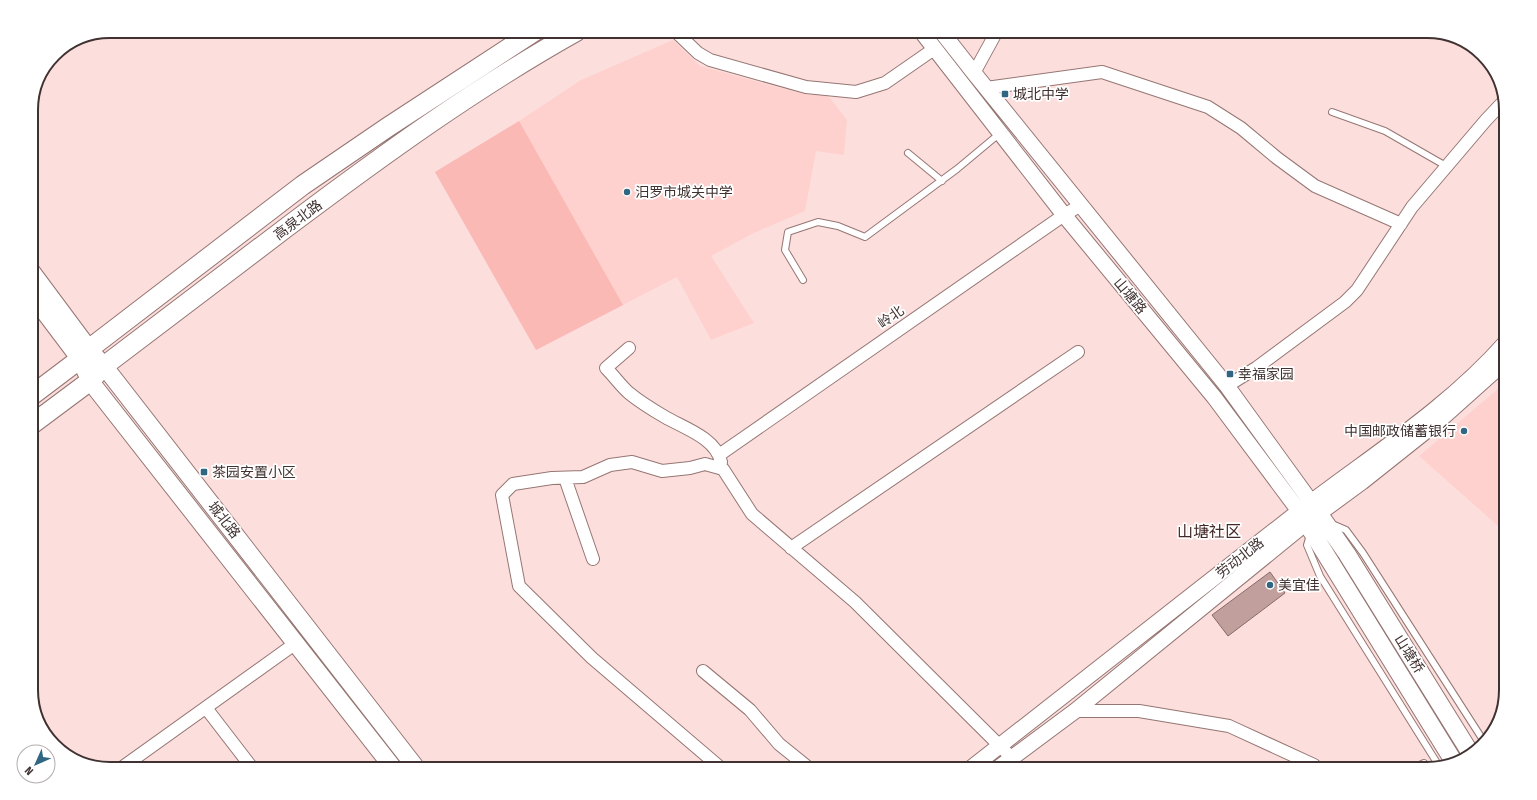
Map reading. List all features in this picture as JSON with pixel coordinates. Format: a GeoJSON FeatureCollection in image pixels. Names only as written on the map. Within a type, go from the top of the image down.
{"type":"FeatureCollection","features":[{"type":"Feature","properties":{"kind":"main road","name":"高泉北路"},"geometry":{"type":"LineString","coordinates":[[38,391],[304,185],[388,127],[524,38]]}},
{"type":"Feature","properties":{"kind":"main road","name":"高泉北路"},"geometry":{"type":"LineString","coordinates":[[38,420],[90,381],[104,366],[364,170],[456,106],[565,38]]}},
{"type":"Feature","properties":{"kind":"main road","name":"城北路"},"geometry":{"type":"LineString","coordinates":[[38,282],[85,354],[90,381],[389,762]]}},
{"type":"Feature","properties":{"kind":"main road","name":"城北路"},"geometry":{"type":"LineString","coordinates":[[38,302],[85,354],[104,366],[412,762]]}},
{"type":"Feature","properties":{"kind":"main road","name":"山塘路"},"geometry":{"type":"LineString","coordinates":[[1312,517],[1347,554]]}},
{"type":"Feature","properties":{"kind":"main road","name":"山塘路"},"geometry":{"type":"LineString","coordinates":[[1312,517],[1332,566]]}},
{"type":"Feature","properties":{"kind":"main road","name":"山塘桥"},"geometry":{"type":"LineString","coordinates":[[1347,554],[1468,749]]}},
{"type":"Feature","properties":{"kind":"main road","name":"山塘桥"},"geometry":{"type":"LineString","coordinates":[[1332,566],[1451,757]]}},
{"type":"Feature","properties":{"kind":"street"},"geometry":{"type":"LineString","coordinates":[[682,38],[698,53],[710,60],[806,87],[856,92],[885,83],[934,49]]}},
{"type":"Feature","properties":{"kind":"street","name":"山塘路"},"geometry":{"type":"LineString","coordinates":[[926,38],[999,134],[1064,215],[1312,517]]}},
{"type":"Feature","properties":{"kind":"street","name":"山塘路"},"geometry":{"type":"LineString","coordinates":[[946,38],[1227,386],[1312,517]]}},
{"type":"Feature","properties":{"kind":"street"},"geometry":{"type":"LineString","coordinates":[[974,73],[993,38]]}},
{"type":"Feature","properties":{"kind":"street"},"geometry":{"type":"LineString","coordinates":[[986,88],[1102,72],[1208,106],[1241,128],[1315,186],[1401,224]]}},
{"type":"Feature","properties":{"kind":"street"},"geometry":{"type":"LineString","coordinates":[[1227,386],[1256,368],[1345,302],[1357,290],[1412,207],[1499,107]]}},
{"type":"Feature","properties":{"kind":"street","name":"岭北"},"geometry":{"type":"LineString","coordinates":[[720,455],[1064,215],[1081,205]]}},
{"type":"Feature","properties":{"kind":"street"},"geometry":{"type":"LineString","coordinates":[[629,348],[606,368],[629,393],[666,418],[683,425],[714,448],[720,455],[723,469],[752,514],[855,602],[1012,758]]}},
{"type":"Feature","properties":{"kind":"street","name":"劳动北路"},"geometry":{"type":"LineString","coordinates":[[1006,762],[1075,711],[1312,517],[1431,413],[1499,350]]}},
{"type":"Feature","properties":{"kind":"street"},"geometry":{"type":"LineString","coordinates":[[791,548],[1078,352]]}},
{"type":"Feature","properties":{"kind":"street","name":"劳动北路"},"geometry":{"type":"LineString","coordinates":[[979,762],[1312,517],[1440,420],[1499,367]]}},
{"type":"Feature","properties":{"kind":"street"},"geometry":{"type":"LineString","coordinates":[[714,762],[592,658],[519,586],[502,495],[513,484],[552,478],[583,477],[610,465],[632,462],[662,470],[690,468],[705,464],[723,469]]}},
{"type":"Feature","properties":{"kind":"street"},"geometry":{"type":"LineString","coordinates":[[565,478],[593,559]]}},
{"type":"Feature","properties":{"kind":"street"},"geometry":{"type":"LineString","coordinates":[[130,762],[296,643]]}},
{"type":"Feature","properties":{"kind":"street"},"geometry":{"type":"LineString","coordinates":[[703,671],[750,710],[779,744],[801,762]]}},
{"type":"Feature","properties":{"kind":"street"},"geometry":{"type":"LineString","coordinates":[[206,708],[247,762]]}},
{"type":"Feature","properties":{"kind":"street"},"geometry":{"type":"LineString","coordinates":[[1075,711],[1139,711],[1229,726],[1307,762]]}},
{"type":"Feature","properties":{"kind":"lane"},"geometry":{"type":"LineString","coordinates":[[1332,112],[1385,131],[1446,166]]}},
{"type":"Feature","properties":{"kind":"lane"},"geometry":{"type":"LineString","coordinates":[[803,280],[785,250],[788,232],[818,222],[838,226],[865,237],[942,181],[999,134]]}},
{"type":"Feature","properties":{"kind":"lane"},"geometry":{"type":"LineString","coordinates":[[908,153],[942,181]]}},
{"type":"Feature","properties":{"kind":"lane"},"geometry":{"type":"LineString","coordinates":[[1436,761],[1320,576],[1307,545],[1312,517],[1346,530],[1363,553],[1481,737]]}},
{"type":"Feature","properties":{"kind":"shaded area","name":"汨罗市城关中学"},"geometry":{"type":"Polygon","coordinates":[[[673,40],[700,66],[810,95],[822,94],[830,98],[847,120],[844,155],[816,151],[805,211],[754,233],[711,256],[754,323],[711,340],[677,277],[536,350],[435,172],[519,121],[581,80],[673,40]]]}},
{"type":"Feature","properties":{"kind":"shaded area"},"geometry":{"type":"Polygon","coordinates":[[[519,121],[623,305],[536,350],[435,172],[519,121]]]}},
{"type":"Feature","properties":{"kind":"shaded area"},"geometry":{"type":"Polygon","coordinates":[[[1499,388],[1499,527],[1419,456],[1499,388]]]}},
{"type":"Feature","properties":{"kind":"building"},"geometry":{"type":"Polygon","coordinates":[[[1270,572],[1285,593],[1228,636],[1212,615],[1270,572]]]}},
{"type":"Feature","properties":{"kind":"place","name":"城北中学"},"geometry":{"type":"Point","coordinates":[1005,94]}},
{"type":"Feature","properties":{"kind":"place","name":"汨罗市城关中学"},"geometry":{"type":"Point","coordinates":[627,192]}},
{"type":"Feature","properties":{"kind":"place","name":"幸福家园"},"geometry":{"type":"Point","coordinates":[1230,374]}},
{"type":"Feature","properties":{"kind":"place","name":"中国邮政储蓄银行"},"geometry":{"type":"Point","coordinates":[1464,431]}},
{"type":"Feature","properties":{"kind":"place","name":"茶园安置小区"},"geometry":{"type":"Point","coordinates":[204,472]}},
{"type":"Feature","properties":{"kind":"place","name":"美宜佳"},"geometry":{"type":"Point","coordinates":[1270,585]}},
{"type":"Feature","properties":{"kind":"district","name":"山塘社区"},"geometry":{"type":"Point","coordinates":[1209,531]}}]}
